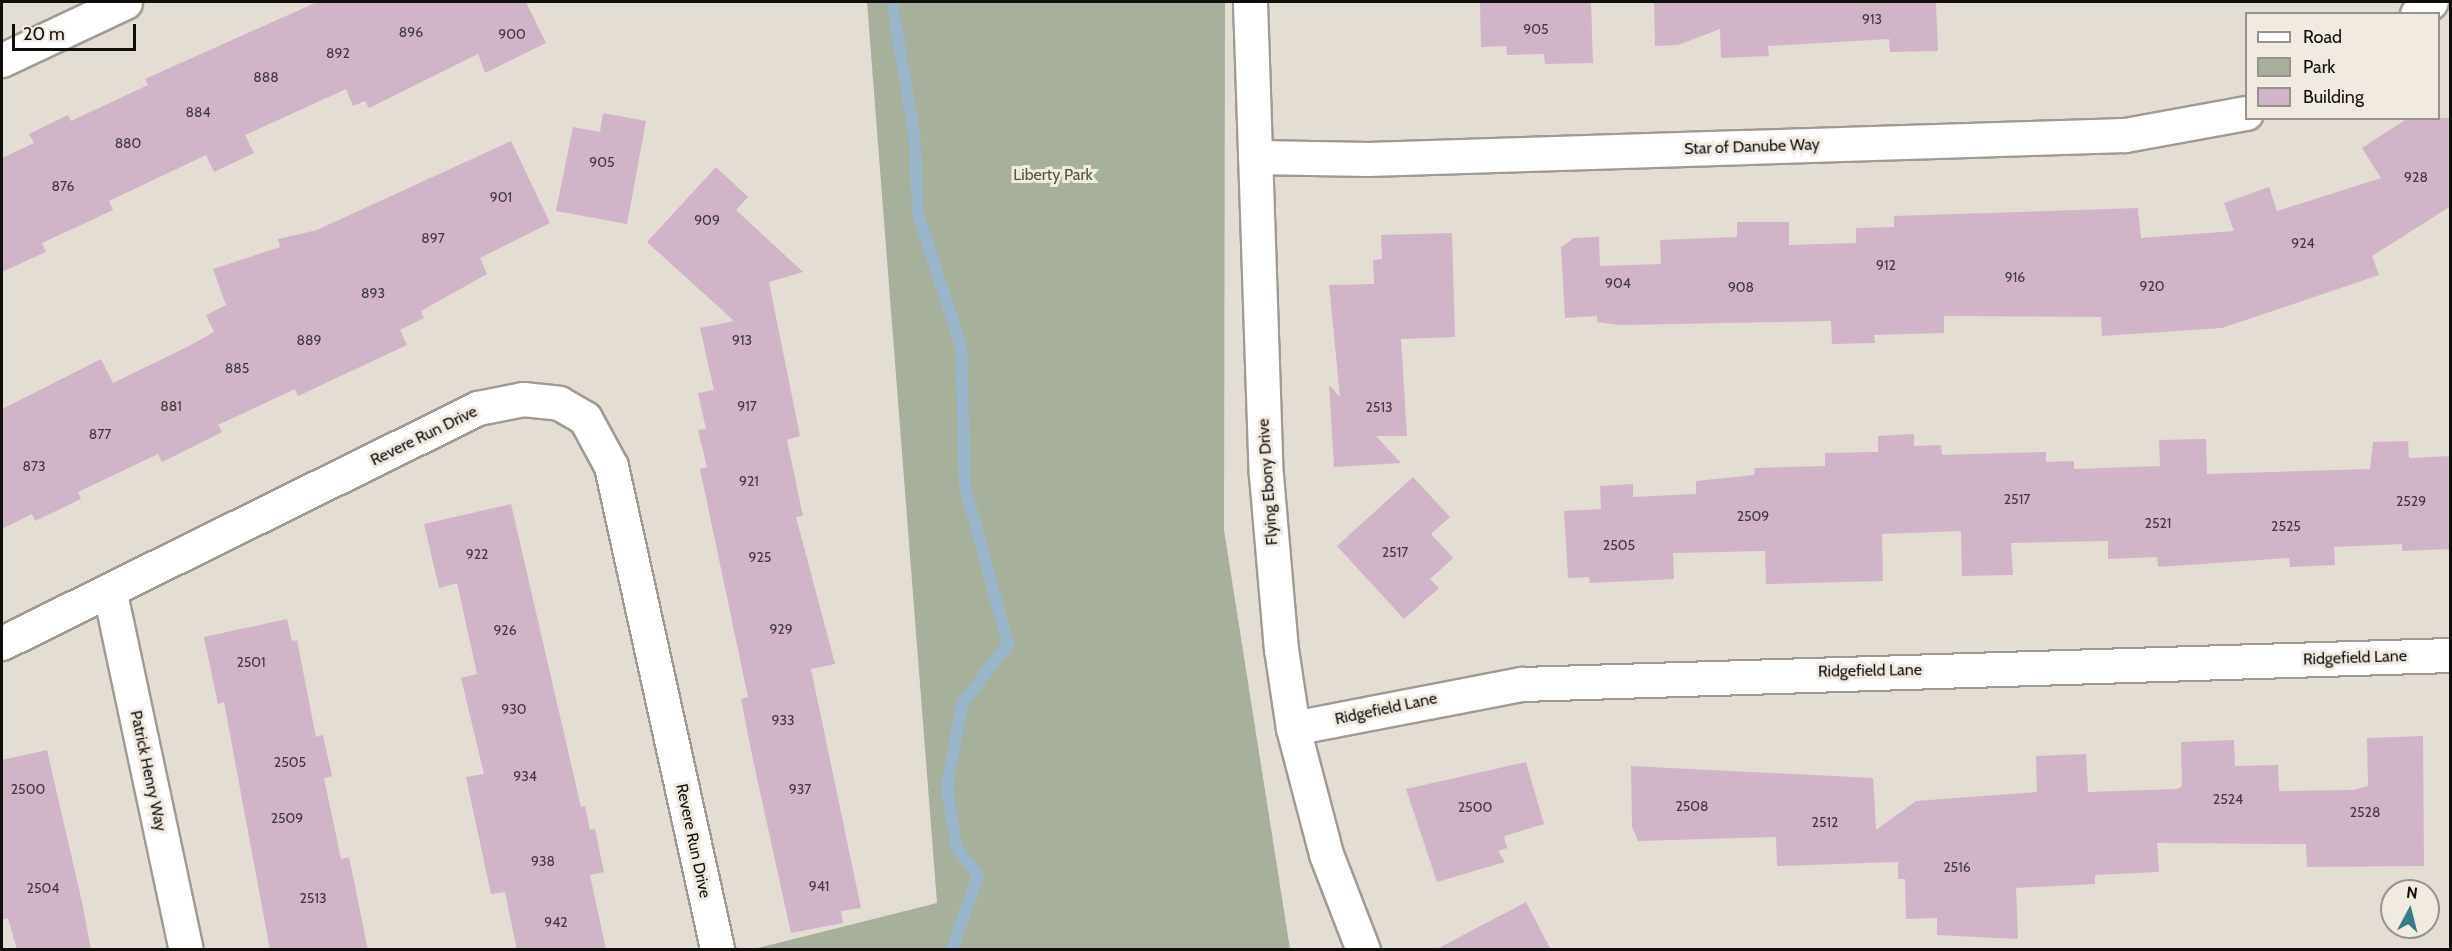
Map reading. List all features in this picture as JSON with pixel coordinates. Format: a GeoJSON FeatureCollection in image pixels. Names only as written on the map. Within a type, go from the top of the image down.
{"type":"FeatureCollection","features":[{"type":"Feature","properties":{"kind":"street"},"geometry":{"type":"LineString","coordinates":[[2,60],[124,2]]}},
{"type":"Feature","properties":{"kind":"street","name":"Flying Ebony Drive"},"geometry":{"type":"LineString","coordinates":[[1250,2],[1266,475],[1293,728],[1326,854],[1363,950]]}},
{"type":"Feature","properties":{"kind":"street"},"geometry":{"type":"LineString","coordinates":[[2419,12],[2431,2]]}},
{"type":"Feature","properties":{"kind":"street","name":"Star of Danube Way"},"geometry":{"type":"LineString","coordinates":[[1255,157],[1368,159],[2125,135],[2245,113]]}},
{"type":"Feature","properties":{"kind":"street","name":"Revere Run Drive"},"geometry":{"type":"LineString","coordinates":[[2,643],[110,593],[478,408],[523,399],[559,403],[585,418],[611,466],[717,950]]}},
{"type":"Feature","properties":{"kind":"street","name":"Patrick Henry Way"},"geometry":{"type":"LineString","coordinates":[[110,593],[186,950]]}},
{"type":"Feature","properties":{"kind":"street","name":"Ridgefield Lane"},"geometry":{"type":"LineString","coordinates":[[1293,728],[1522,684],[2451,655]]}},
{"type":"Feature","properties":{"kind":"green space","name":"Liberty Park"},"geometry":{"type":"Polygon","coordinates":[[[867,2],[1225,2],[1224,530],[1290,949],[754,949],[937,903],[867,2]]]}},
{"type":"Feature","properties":{"kind":"building"},"geometry":{"type":"Polygon","coordinates":[[[317,2],[526,2],[546,43],[485,73],[478,54],[369,108],[365,101],[353,106],[346,89],[245,135],[254,153],[214,172],[206,155],[109,201],[113,210],[42,243],[46,252],[2,272],[2,158],[34,143],[29,134],[68,115],[71,121],[148,85],[145,79],[317,2]]]}},
{"type":"Feature","properties":{"kind":"building"},"geometry":{"type":"Polygon","coordinates":[[[1480,2],[1591,2],[1593,63],[1545,64],[1544,54],[1507,55],[1506,46],[1481,47],[1480,2]]]}},
{"type":"Feature","properties":{"kind":"building"},"geometry":{"type":"Polygon","coordinates":[[[1654,2],[1936,2],[1938,51],[1890,52],[1889,39],[1768,46],[1769,56],[1721,58],[1720,29],[1678,45],[1655,46],[1654,2]]]}},
{"type":"Feature","properties":{"kind":"building"},"geometry":{"type":"Polygon","coordinates":[[[603,113],[646,121],[627,224],[556,211],[573,127],[600,132],[603,113]]]}},
{"type":"Feature","properties":{"kind":"building"},"geometry":{"type":"Polygon","coordinates":[[[2451,118],[2451,206],[2372,256],[2379,275],[2222,328],[2102,336],[2101,317],[1944,316],[1944,333],[1874,335],[1875,343],[1832,344],[1831,321],[1620,325],[1597,322],[1597,316],[1565,318],[1561,247],[1574,238],[1599,237],[1600,266],[1661,264],[1660,240],[1737,237],[1737,222],[1789,222],[1789,245],[1856,243],[1856,228],[1894,227],[1894,216],[2138,208],[2141,238],[2234,231],[2224,203],[2269,187],[2277,211],[2381,178],[2362,148],[2405,120],[2451,118]]]}},
{"type":"Feature","properties":{"kind":"building"},"geometry":{"type":"Polygon","coordinates":[[[511,141],[550,223],[480,258],[487,274],[421,311],[424,318],[400,330],[407,345],[298,396],[295,389],[218,425],[222,432],[162,462],[158,454],[78,492],[81,499],[35,521],[32,514],[2,529],[2,409],[101,359],[113,383],[189,346],[214,332],[206,315],[226,305],[213,269],[280,247],[278,239],[317,230],[511,141]]]}},
{"type":"Feature","properties":{"kind":"building"},"geometry":{"type":"Polygon","coordinates":[[[716,167],[748,197],[736,210],[803,272],[769,282],[800,436],[787,440],[803,516],[796,517],[835,664],[811,669],[861,908],[841,911],[843,923],[791,933],[741,699],[748,697],[700,469],[707,467],[698,430],[706,429],[698,393],[714,390],[700,328],[734,321],[647,242],[716,167]]]}},
{"type":"Feature","properties":{"kind":"building"},"geometry":{"type":"Polygon","coordinates":[[[1452,233],[1455,337],[1401,339],[1407,436],[1376,436],[1401,463],[1334,467],[1329,385],[1340,397],[1329,285],[1374,284],[1373,260],[1382,259],[1381,235],[1452,233]]]}},
{"type":"Feature","properties":{"kind":"building"},"geometry":{"type":"Polygon","coordinates":[[[1914,434],[1914,446],[1941,445],[1942,455],[2046,452],[2046,462],[2074,461],[2074,469],[2160,466],[2159,440],[2206,439],[2207,474],[2370,469],[2373,442],[2408,441],[2409,458],[2451,456],[2451,549],[2402,551],[2402,544],[2334,547],[2335,565],[2290,567],[2289,558],[2158,567],[2157,557],[2108,559],[2108,541],[2011,543],[2013,575],[1962,576],[1961,531],[1882,534],[1883,581],[1766,584],[1765,551],[1673,553],[1674,579],[1590,583],[1589,577],[1568,578],[1564,511],[1601,509],[1600,486],[1633,484],[1633,497],[1696,494],[1696,481],[1754,475],[1755,468],[1825,466],[1825,453],[1878,452],[1878,436],[1914,434]]]}},
{"type":"Feature","properties":{"kind":"building"},"geometry":{"type":"Polygon","coordinates":[[[1413,477],[1450,517],[1431,534],[1453,558],[1430,579],[1439,588],[1404,619],[1337,546],[1413,477]]]}},
{"type":"Feature","properties":{"kind":"building"},"geometry":{"type":"Polygon","coordinates":[[[511,504],[581,807],[585,806],[590,830],[595,829],[604,872],[590,875],[606,950],[517,950],[505,892],[491,894],[466,777],[484,774],[461,678],[477,674],[457,583],[439,588],[424,524],[511,504]]]}},
{"type":"Feature","properties":{"kind":"building"},"geometry":{"type":"Polygon","coordinates":[[[287,619],[292,641],[297,640],[316,737],[323,735],[332,776],[324,778],[341,859],[349,857],[368,950],[270,950],[224,702],[218,704],[204,637],[287,619]]]}},
{"type":"Feature","properties":{"kind":"building"},"geometry":{"type":"Polygon","coordinates":[[[2423,736],[2424,866],[2307,867],[2306,844],[2157,843],[2159,872],[2095,875],[2095,884],[2016,888],[2018,939],[1937,935],[1937,918],[1906,919],[1905,879],[1898,879],[1898,862],[1777,866],[1776,837],[1638,841],[1632,827],[1631,766],[1873,778],[1876,830],[1916,801],[2037,792],[2036,756],[2086,754],[2088,792],[2177,789],[2182,786],[2181,742],[2234,740],[2235,766],[2278,765],[2279,791],[2353,790],[2368,786],[2367,738],[2423,736]]]}},
{"type":"Feature","properties":{"kind":"building"},"geometry":{"type":"Polygon","coordinates":[[[47,750],[91,950],[17,950],[8,918],[2,920],[2,760],[47,750]]]}},
{"type":"Feature","properties":{"kind":"building"},"geometry":{"type":"Polygon","coordinates":[[[1526,762],[1544,824],[1504,836],[1507,848],[1498,851],[1505,862],[1437,882],[1406,789],[1526,762]]]}},
{"type":"Feature","properties":{"kind":"building"},"geometry":{"type":"Polygon","coordinates":[[[1526,902],[1551,950],[1435,950],[1526,902]]]}},
{"type":"Feature","properties":{"kind":"waterway"},"geometry":{"type":"LineString","coordinates":[[892,2],[914,133],[918,214],[961,346],[965,486],[1008,644],[962,704],[947,786],[956,847],[978,875],[952,950]]}}]}
